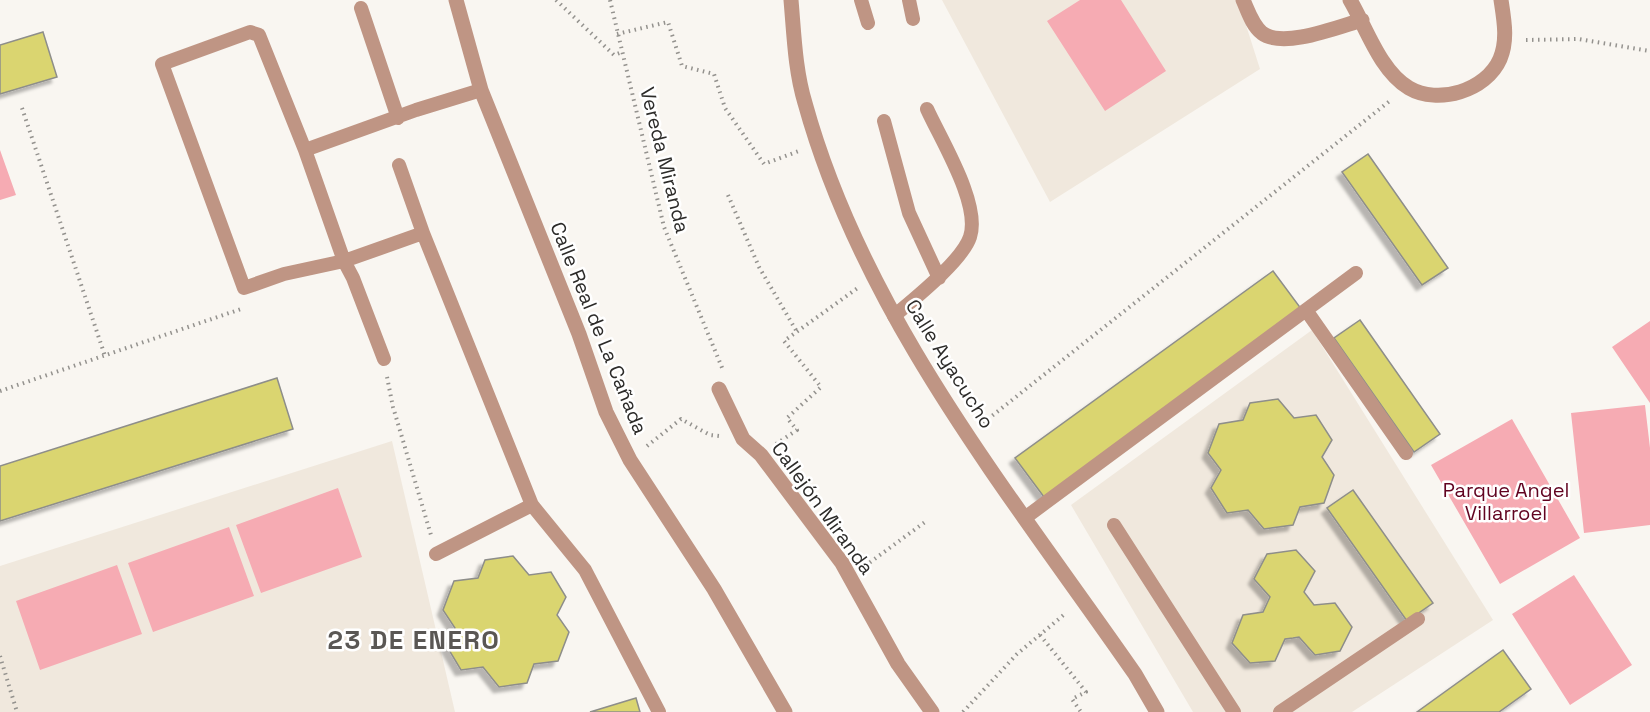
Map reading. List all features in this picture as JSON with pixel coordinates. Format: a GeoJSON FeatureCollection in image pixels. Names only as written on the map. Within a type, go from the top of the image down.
{"type":"FeatureCollection","features":[{"type":"Feature","properties":{"kind":"street","name":"Calle Real de La Cañada"},"geometry":{"type":"LineString","coordinates":[[456,0],[481,90],[575,325],[606,412],[630,460],[714,589],[785,712]]}},
{"type":"Feature","properties":{"kind":"street","name":"Calle Ayacucho"},"geometry":{"type":"LineString","coordinates":[[791,0],[804,102],[818,144],[874,276],[894,316],[968,434],[1083,598],[1158,712]]}},
{"type":"Feature","properties":{"kind":"street"},"geometry":{"type":"LineString","coordinates":[[1244,0],[1255,26],[1263,34],[1276,38],[1301,38],[1362,20]]}},
{"type":"Feature","properties":{"kind":"street"},"geometry":{"type":"LineString","coordinates":[[1350,0],[1386,65],[1407,87],[1424,94],[1447,96],[1468,88],[1489,75],[1499,61],[1505,42],[1501,0]]}},
{"type":"Feature","properties":{"kind":"street","name":"Callejón Miranda"},"geometry":{"type":"LineString","coordinates":[[719,389],[743,439],[761,454],[842,563],[898,664],[932,712]]}},
{"type":"Feature","properties":{"kind":"lane"},"geometry":{"type":"LineString","coordinates":[[861,0],[868,23]]}},
{"type":"Feature","properties":{"kind":"lane"},"geometry":{"type":"LineString","coordinates":[[909,0],[913,19]]}},
{"type":"Feature","properties":{"kind":"lane"},"geometry":{"type":"LineString","coordinates":[[361,8],[398,118]]}},
{"type":"Feature","properties":{"kind":"lane"},"geometry":{"type":"LineString","coordinates":[[384,359],[353,278],[344,261],[305,150],[259,35],[250,32],[162,64],[244,288],[284,274],[344,261],[423,233]]}},
{"type":"Feature","properties":{"kind":"lane"},"geometry":{"type":"LineString","coordinates":[[305,150],[481,90]]}},
{"type":"Feature","properties":{"kind":"lane"},"geometry":{"type":"LineString","coordinates":[[894,316],[939,278],[970,239],[973,225],[969,200],[927,109]]}},
{"type":"Feature","properties":{"kind":"lane"},"geometry":{"type":"LineString","coordinates":[[884,121],[909,213],[939,278]]}},
{"type":"Feature","properties":{"kind":"lane"},"geometry":{"type":"LineString","coordinates":[[399,165],[423,233],[532,505],[585,570],[659,712]]}},
{"type":"Feature","properties":{"kind":"lane"},"geometry":{"type":"LineString","coordinates":[[1026,517],[1356,273]]}},
{"type":"Feature","properties":{"kind":"lane"},"geometry":{"type":"LineString","coordinates":[[1306,310],[1406,453]]}},
{"type":"Feature","properties":{"kind":"lane"},"geometry":{"type":"LineString","coordinates":[[436,554],[532,505]]}},
{"type":"Feature","properties":{"kind":"lane"},"geometry":{"type":"LineString","coordinates":[[1114,525],[1234,712]]}},
{"type":"Feature","properties":{"kind":"lane"},"geometry":{"type":"LineString","coordinates":[[1280,712],[1418,619]]}},
{"type":"Feature","properties":{"kind":"path"},"geometry":{"type":"LineString","coordinates":[[556,0],[614,55],[622,52]]}},
{"type":"Feature","properties":{"kind":"path","name":"Vereda Miranda"},"geometry":{"type":"LineString","coordinates":[[610,0],[664,227],[726,375],[719,389]]}},
{"type":"Feature","properties":{"kind":"path"},"geometry":{"type":"LineString","coordinates":[[617,34],[668,22],[682,66],[714,74],[725,108],[764,164],[818,144]]}},
{"type":"Feature","properties":{"kind":"path"},"geometry":{"type":"LineString","coordinates":[[1505,42],[1555,38],[1578,39],[1650,51]]}},
{"type":"Feature","properties":{"kind":"path"},"geometry":{"type":"LineString","coordinates":[[968,434],[1407,87]]}},
{"type":"Feature","properties":{"kind":"path"},"geometry":{"type":"LineString","coordinates":[[22,108],[105,356]]}},
{"type":"Feature","properties":{"kind":"path"},"geometry":{"type":"LineString","coordinates":[[728,195],[759,267],[797,332]]}},
{"type":"Feature","properties":{"kind":"path"},"geometry":{"type":"LineString","coordinates":[[761,454],[797,430],[787,418],[821,387],[784,341],[874,276]]}},
{"type":"Feature","properties":{"kind":"path"},"geometry":{"type":"LineString","coordinates":[[0,391],[251,306]]}},
{"type":"Feature","properties":{"kind":"path"},"geometry":{"type":"LineString","coordinates":[[384,359],[393,407],[436,554]]}},
{"type":"Feature","properties":{"kind":"path"},"geometry":{"type":"LineString","coordinates":[[630,460],[681,419],[710,435],[743,439]]}},
{"type":"Feature","properties":{"kind":"path"},"geometry":{"type":"LineString","coordinates":[[850,578],[925,522]]}},
{"type":"Feature","properties":{"kind":"path"},"geometry":{"type":"LineString","coordinates":[[963,712],[1017,654],[1083,598]]}},
{"type":"Feature","properties":{"kind":"path"},"geometry":{"type":"LineString","coordinates":[[1040,635],[1086,692],[1072,699],[1081,712]]}},
{"type":"Feature","properties":{"kind":"path"},"geometry":{"type":"LineString","coordinates":[[0,656],[17,712]]}},
{"type":"Feature","properties":{"kind":"shaded area"},"geometry":{"type":"Polygon","coordinates":[[[942,0],[1238,0],[1260,69],[1050,202],[942,0]]]}},
{"type":"Feature","properties":{"kind":"shaded area"},"geometry":{"type":"Polygon","coordinates":[[[1312,330],[1493,620],[1352,712],[1193,712],[1071,505],[1312,330]]]}},
{"type":"Feature","properties":{"kind":"shaded area"},"geometry":{"type":"Polygon","coordinates":[[[392,441],[455,712],[0,712],[0,566],[392,441]]]}},
{"type":"Feature","properties":{"kind":"green space"},"geometry":{"type":"Polygon","coordinates":[[[1080,0],[1121,0],[1166,71],[1105,111],[1047,21],[1080,0]]]}},
{"type":"Feature","properties":{"kind":"green space"},"geometry":{"type":"Polygon","coordinates":[[[0,150],[16,195],[0,200],[0,150]]]}},
{"type":"Feature","properties":{"kind":"green space"},"geometry":{"type":"Polygon","coordinates":[[[1650,321],[1650,403],[1612,347],[1650,321]]]}},
{"type":"Feature","properties":{"kind":"green space"},"geometry":{"type":"Polygon","coordinates":[[[1645,405],[1650,448],[1650,525],[1584,533],[1571,413],[1645,405]]]}},
{"type":"Feature","properties":{"kind":"green space","name":"Parque Angel Villarroel"},"geometry":{"type":"Polygon","coordinates":[[[1512,419],[1580,538],[1500,584],[1431,465],[1512,419]]]}},
{"type":"Feature","properties":{"kind":"green space"},"geometry":{"type":"Polygon","coordinates":[[[338,488],[362,557],[261,593],[236,525],[338,488]]]}},
{"type":"Feature","properties":{"kind":"green space"},"geometry":{"type":"Polygon","coordinates":[[[229,527],[254,596],[153,632],[128,563],[229,527]]]}},
{"type":"Feature","properties":{"kind":"green space"},"geometry":{"type":"Polygon","coordinates":[[[117,565],[142,634],[40,670],[16,601],[117,565]]]}},
{"type":"Feature","properties":{"kind":"green space"},"geometry":{"type":"Polygon","coordinates":[[[1574,575],[1632,665],[1570,705],[1512,614],[1574,575]]]}},
{"type":"Feature","properties":{"kind":"building"},"geometry":{"type":"Polygon","coordinates":[[[43,32],[57,77],[0,94],[0,45],[43,32]]]}},
{"type":"Feature","properties":{"kind":"building"},"geometry":{"type":"Polygon","coordinates":[[[1368,154],[1448,268],[1422,285],[1342,172],[1368,154]]]}},
{"type":"Feature","properties":{"kind":"building"},"geometry":{"type":"Polygon","coordinates":[[[1273,271],[1302,310],[1044,497],[1015,458],[1273,271]]]}},
{"type":"Feature","properties":{"kind":"building"},"geometry":{"type":"Polygon","coordinates":[[[1360,320],[1440,434],[1414,452],[1334,338],[1360,320]]]}},
{"type":"Feature","properties":{"kind":"building"},"geometry":{"type":"Polygon","coordinates":[[[277,378],[293,429],[0,521],[0,466],[277,378]]]}},
{"type":"Feature","properties":{"kind":"building"},"geometry":{"type":"Polygon","coordinates":[[[1278,399],[1294,418],[1316,415],[1332,440],[1322,457],[1334,475],[1324,503],[1300,507],[1293,525],[1264,529],[1248,510],[1227,513],[1211,488],[1221,470],[1208,453],[1219,424],[1243,420],[1250,403],[1278,399]]]}},
{"type":"Feature","properties":{"kind":"building"},"geometry":{"type":"Polygon","coordinates":[[[1353,490],[1433,603],[1407,621],[1327,508],[1353,490]]]}},
{"type":"Feature","properties":{"kind":"building"},"geometry":{"type":"Polygon","coordinates":[[[1296,550],[1315,571],[1304,592],[1314,605],[1335,603],[1352,627],[1340,651],[1315,655],[1299,637],[1285,639],[1275,661],[1250,663],[1232,643],[1243,615],[1263,612],[1270,597],[1254,579],[1267,554],[1296,550]]]}},
{"type":"Feature","properties":{"kind":"building"},"geometry":{"type":"Polygon","coordinates":[[[513,556],[529,575],[551,572],[566,597],[557,615],[569,632],[558,661],[534,664],[527,683],[499,687],[483,667],[461,670],[446,645],[455,628],[443,610],[454,581],[478,578],[485,560],[513,556]]]}},
{"type":"Feature","properties":{"kind":"building"},"geometry":{"type":"Polygon","coordinates":[[[1503,650],[1531,689],[1499,712],[1417,712],[1503,650]]]}},
{"type":"Feature","properties":{"kind":"building"},"geometry":{"type":"Polygon","coordinates":[[[636,698],[640,712],[590,712],[636,698]]]}},
{"type":"Feature","properties":{"kind":"district","name":"23 DE ENERO"},"geometry":{"type":"Point","coordinates":[414,640]}}]}
